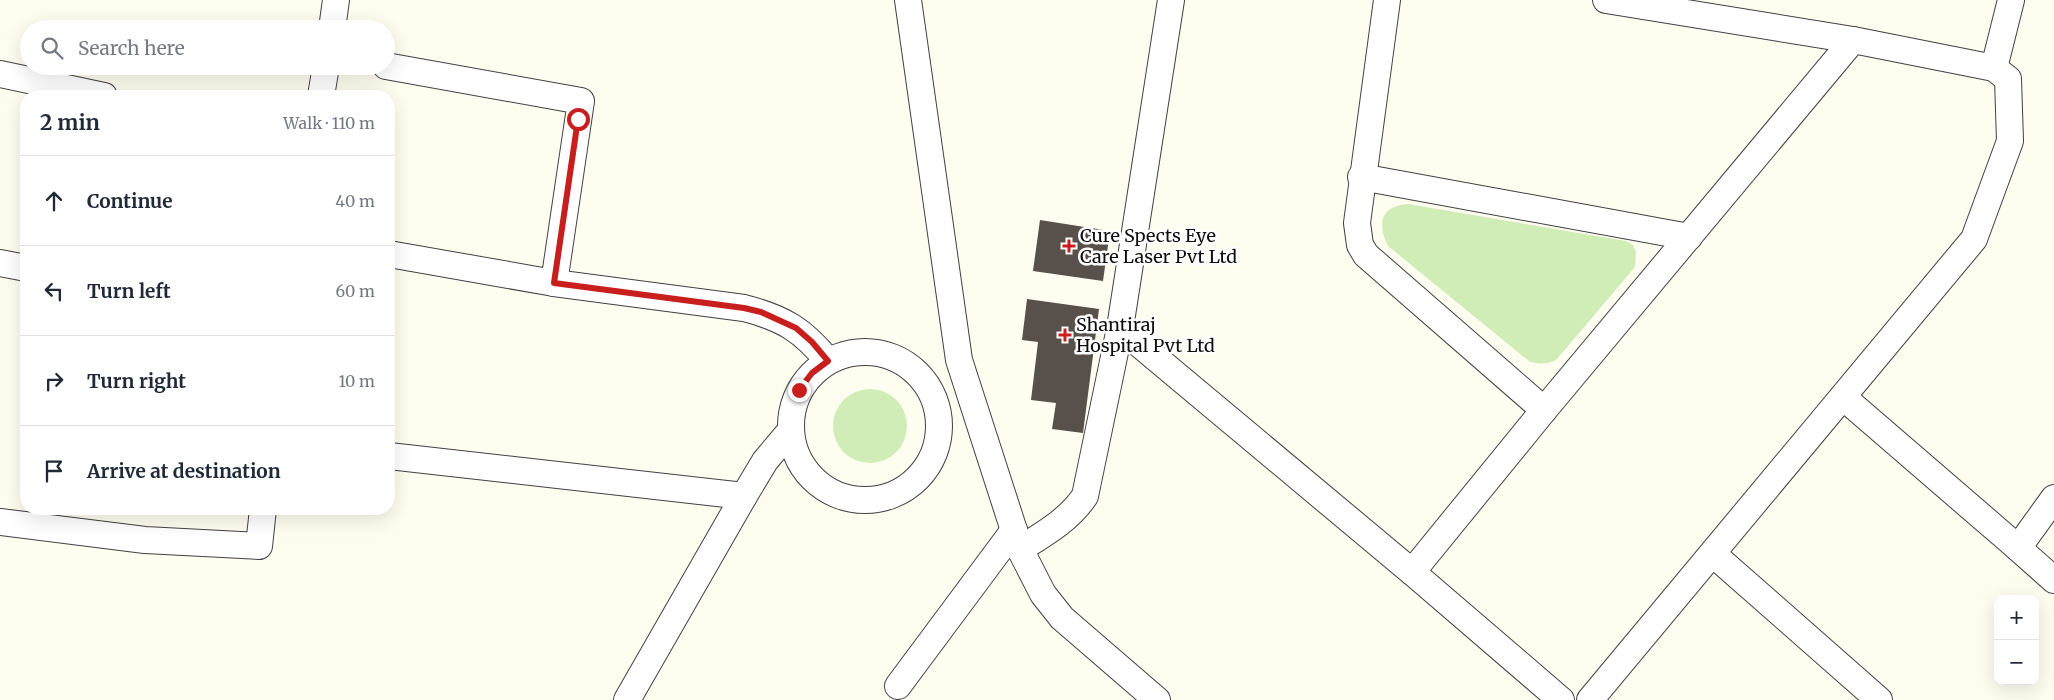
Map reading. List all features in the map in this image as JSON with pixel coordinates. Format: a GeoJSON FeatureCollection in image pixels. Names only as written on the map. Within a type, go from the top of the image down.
{"type":"FeatureCollection","features":[{"type":"Feature","properties":{"kind":"street"},"geometry":{"type":"LineString","coordinates":[[333,20],[336,0]]}},
{"type":"Feature","properties":{"kind":"street"},"geometry":{"type":"LineString","coordinates":[[908,0],[959,360],[1017,540],[1043,594],[1062,618],[1157,700]]}},
{"type":"Feature","properties":{"kind":"street"},"geometry":{"type":"LineString","coordinates":[[898,686],[1017,540],[1062,521],[1077,509],[1085,496],[1120,328],[1171,0]]}},
{"type":"Feature","properties":{"kind":"street"},"geometry":{"type":"LineString","coordinates":[[1387,0],[1362,178],[1357,234],[1360,245],[1366,255],[1544,410]]}},
{"type":"Feature","properties":{"kind":"street"},"geometry":{"type":"LineString","coordinates":[[1590,700],[1974,239],[2010,141],[2008,79],[1994,68],[1853,40],[1606,0]]}},
{"type":"Feature","properties":{"kind":"street"},"geometry":{"type":"LineString","coordinates":[[1994,68],[2011,0]]}},
{"type":"Feature","properties":{"kind":"street"},"geometry":{"type":"LineString","coordinates":[[1412,572],[1544,410],[1853,40]]}},
{"type":"Feature","properties":{"kind":"street"},"geometry":{"type":"LineString","coordinates":[[395,68],[581,101],[554,283]]}},
{"type":"Feature","properties":{"kind":"street"},"geometry":{"type":"LineString","coordinates":[[0,74],[76,90]]}},
{"type":"Feature","properties":{"kind":"street"},"geometry":{"type":"LineString","coordinates":[[322,90],[324,75]]}},
{"type":"Feature","properties":{"kind":"street"},"geometry":{"type":"LineString","coordinates":[[1362,178],[1689,237]]}},
{"type":"Feature","properties":{"kind":"street"},"geometry":{"type":"LineString","coordinates":[[395,255],[554,283],[744,308],[761,312],[796,328],[812,342],[828,361]]}},
{"type":"Feature","properties":{"kind":"street"},"geometry":{"type":"LineString","coordinates":[[0,263],[20,267]]}},
{"type":"Feature","properties":{"kind":"street"},"geometry":{"type":"LineString","coordinates":[[1120,328],[1412,572],[1561,700]]}},
{"type":"Feature","properties":{"kind":"street"},"geometry":{"type":"LineString","coordinates":[[867,351],[887,354],[910,365],[927,383],[938,406],[940,431],[934,455],[921,476],[901,492],[878,500],[853,500],[829,491],[810,476],[796,454],[791,430],[792,409],[799,390],[812,373],[828,361],[847,353],[867,351]]}},
{"type":"Feature","properties":{"kind":"street"},"geometry":{"type":"LineString","coordinates":[[927,383],[959,360]]}},
{"type":"Feature","properties":{"kind":"street"},"geometry":{"type":"LineString","coordinates":[[1843,397],[2054,580]]}},
{"type":"Feature","properties":{"kind":"street"},"geometry":{"type":"LineString","coordinates":[[627,700],[765,461],[791,430]]}},
{"type":"Feature","properties":{"kind":"street"},"geometry":{"type":"LineString","coordinates":[[395,457],[744,496]]}},
{"type":"Feature","properties":{"kind":"street"},"geometry":{"type":"LineString","coordinates":[[2018,548],[2054,498]]}},
{"type":"Feature","properties":{"kind":"street"},"geometry":{"type":"LineString","coordinates":[[0,522],[145,540],[259,546],[262,515]]}},
{"type":"Feature","properties":{"kind":"street"},"geometry":{"type":"LineString","coordinates":[[1713,554],[1879,700]]}},
{"type":"Feature","properties":{"kind":"green space"},"geometry":{"type":"Polygon","coordinates":[[[1408,204],[1626,241],[1633,245],[1636,252],[1635,267],[1557,359],[1544,364],[1530,362],[1388,246],[1383,230],[1383,218],[1386,212],[1392,208],[1408,204]]]}},
{"type":"Feature","properties":{"kind":"green space"},"geometry":{"type":"Polygon","coordinates":[[[863,389],[877,389],[891,395],[901,405],[907,419],[905,440],[891,457],[877,463],[863,463],[849,457],[839,447],[833,433],[833,419],[839,405],[849,395],[863,389]]]}},
{"type":"Feature","properties":{"kind":"building"},"geometry":{"type":"Polygon","coordinates":[[[1040,220],[1110,231],[1103,281],[1033,271],[1040,220]]]}},
{"type":"Feature","properties":{"kind":"building"},"geometry":{"type":"Polygon","coordinates":[[[1027,299],[1099,309],[1083,433],[1052,429],[1056,403],[1031,400],[1038,342],[1022,340],[1027,299]]]}},
{"type":"Feature","properties":{"kind":"place","name":"Cure Spects Eye Care Laser Pvt Ltd"},"geometry":{"type":"Point","coordinates":[1069,246]}},
{"type":"Feature","properties":{"kind":"place","name":"Shantiraj Hospital Pvt Ltd"},"geometry":{"type":"Point","coordinates":[1065,335]}},
{"type":"Feature","properties":{"kind":"route"},"geometry":{"type":"LineString","coordinates":[[578,119],[554,283],[744,308],[779,318],[796,328],[812,342],[828,361],[812,373],[799,390]]}}]}
